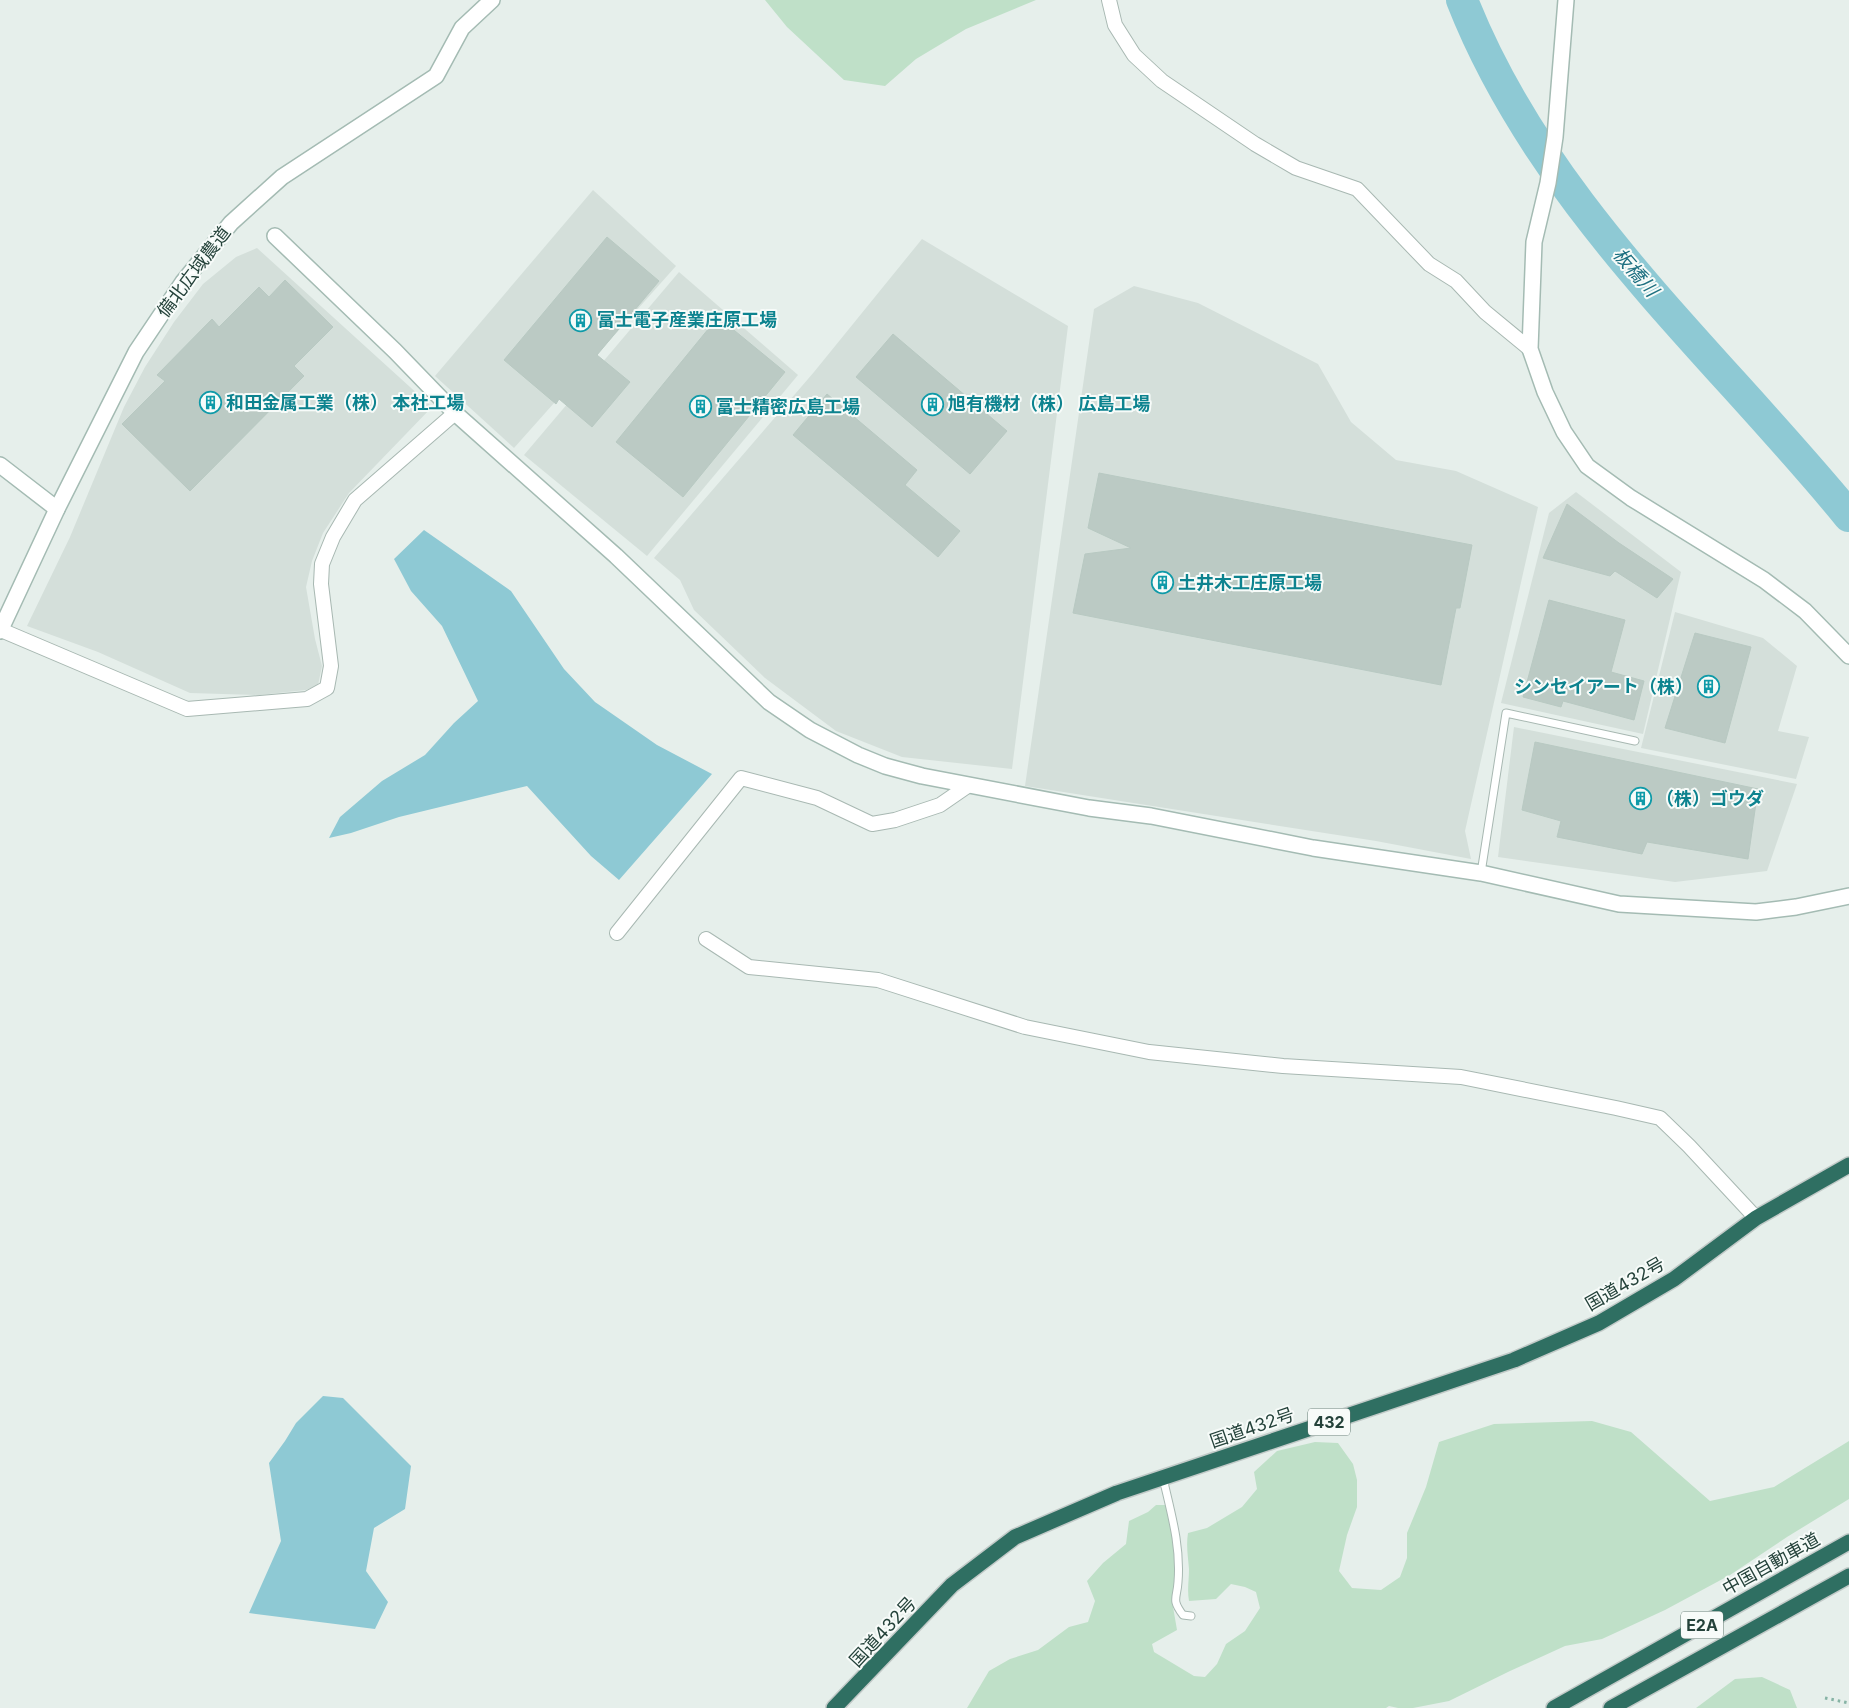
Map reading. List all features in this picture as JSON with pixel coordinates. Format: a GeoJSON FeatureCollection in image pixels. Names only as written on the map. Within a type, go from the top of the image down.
{"type":"FeatureCollection","features":[{"type":"Feature","properties":{"kind":"highway","name":"国道432号"},"geometry":{"type":"LineString","coordinates":[[834,1708],[952,1585],[1015,1537],[1118,1493],[1514,1360],[1591,1326],[1674,1279],[1756,1218],[1849,1165]]}},
{"type":"Feature","properties":{"kind":"highway","name":"中国自動車道"},"geometry":{"type":"LineString","coordinates":[[1554,1708],[1849,1542]]}},
{"type":"Feature","properties":{"kind":"highway","name":"E2A"},"geometry":{"type":"LineString","coordinates":[[1610,1708],[1849,1576]]}},
{"type":"Feature","properties":{"kind":"street","name":"備北広域農道"},"geometry":{"type":"LineString","coordinates":[[0,631],[57,509],[136,352],[183,282],[231,222],[282,177],[436,76],[462,28],[492,0]]}},
{"type":"Feature","properties":{"kind":"street"},"geometry":{"type":"LineString","coordinates":[[1109,0],[1115,25],[1134,55],[1162,81],[1255,144],[1296,168],[1357,189],[1429,264],[1456,281],[1485,312],[1530,349]]}},
{"type":"Feature","properties":{"kind":"street"},"geometry":{"type":"LineString","coordinates":[[1566,0],[1555,137],[1548,183],[1534,242],[1530,349],[1545,392],[1564,432],[1587,466],[1631,498],[1764,580],[1805,611],[1849,656]]}},
{"type":"Feature","properties":{"kind":"street"},"geometry":{"type":"LineString","coordinates":[[275,236],[395,351],[455,412],[616,556],[769,702],[810,730],[867,759],[922,776],[1089,808],[1151,816],[1313,848],[1481,873],[1619,904],[1756,912],[1796,907],[1849,896]]}},
{"type":"Feature","properties":{"kind":"street"},"geometry":{"type":"LineString","coordinates":[[0,631],[187,709],[307,700],[327,688],[331,666],[321,584],[322,564],[332,537],[355,500],[455,412]]}},
{"type":"Feature","properties":{"kind":"street"},"geometry":{"type":"LineString","coordinates":[[0,465],[57,509]]}},
{"type":"Feature","properties":{"kind":"street"},"geometry":{"type":"LineString","coordinates":[[617,933],[741,778],[817,798],[872,824],[895,820],[940,805],[969,785]]}},
{"type":"Feature","properties":{"kind":"street"},"geometry":{"type":"LineString","coordinates":[[706,939],[749,967],[878,980],[1025,1027],[1149,1052],[1283,1066],[1461,1077],[1660,1118],[1689,1146],[1756,1218]]}},
{"type":"Feature","properties":{"kind":"lane"},"geometry":{"type":"LineString","coordinates":[[1481,873],[1506,713],[1635,741]]}},
{"type":"Feature","properties":{"kind":"lane"},"geometry":{"type":"LineString","coordinates":[[1163,1478],[1179,1549],[1176,1605],[1182,1615],[1191,1616]]}},
{"type":"Feature","properties":{"kind":"path"},"geometry":{"type":"LineString","coordinates":[[1825,1698],[1849,1703]]}},
{"type":"Feature","properties":{"kind":"shaded area"},"geometry":{"type":"Polygon","coordinates":[[[593,190],[676,266],[514,448],[435,376],[593,190]]]}},
{"type":"Feature","properties":{"kind":"shaded area"},"geometry":{"type":"Polygon","coordinates":[[[922,239],[1068,326],[1012,769],[902,757],[836,731],[765,678],[694,610],[680,580],[654,558],[814,372],[922,239]]]}},
{"type":"Feature","properties":{"kind":"shaded area"},"geometry":{"type":"Polygon","coordinates":[[[257,248],[432,407],[349,493],[323,533],[312,561],[306,587],[315,639],[322,666],[318,685],[306,690],[259,695],[190,693],[98,652],[27,626],[70,537],[124,407],[145,367],[174,322],[203,284],[236,257],[257,248]]]}},
{"type":"Feature","properties":{"kind":"shaded area"},"geometry":{"type":"Polygon","coordinates":[[[679,272],[798,375],[647,556],[524,455],[679,272]]]}},
{"type":"Feature","properties":{"kind":"shaded area"},"geometry":{"type":"Polygon","coordinates":[[[1134,286],[1198,303],[1318,364],[1351,422],[1396,460],[1456,471],[1538,507],[1465,831],[1471,859],[1376,841],[1025,786],[1094,309],[1134,286]]]}},
{"type":"Feature","properties":{"kind":"shaded area"},"geometry":{"type":"Polygon","coordinates":[[[1576,492],[1681,572],[1643,734],[1501,703],[1549,513],[1576,492]]]}},
{"type":"Feature","properties":{"kind":"shaded area"},"geometry":{"type":"Polygon","coordinates":[[[1675,612],[1763,638],[1797,666],[1778,731],[1809,737],[1796,779],[1641,748],[1675,612]]]}},
{"type":"Feature","properties":{"kind":"shaded area"},"geometry":{"type":"Polygon","coordinates":[[[1514,727],[1797,784],[1767,871],[1675,882],[1498,857],[1514,727]]]}},
{"type":"Feature","properties":{"kind":"green space"},"geometry":{"type":"Polygon","coordinates":[[[765,0],[1036,0],[966,29],[916,59],[885,86],[844,80],[787,27],[765,0]]]}},
{"type":"Feature","properties":{"kind":"green space"},"geometry":{"type":"Polygon","coordinates":[[[1592,1421],[1631,1432],[1710,1501],[1774,1487],[1849,1441],[1849,1499],[1730,1575],[1665,1610],[1602,1639],[1565,1646],[1449,1701],[1413,1708],[1389,1706],[1386,1708],[967,1708],[989,1671],[1010,1659],[1038,1650],[1069,1627],[1088,1622],[1095,1601],[1087,1581],[1103,1563],[1126,1544],[1129,1521],[1148,1512],[1156,1505],[1166,1505],[1174,1537],[1176,1567],[1172,1601],[1177,1630],[1152,1644],[1154,1652],[1194,1676],[1205,1677],[1217,1664],[1226,1644],[1245,1631],[1260,1608],[1256,1592],[1231,1584],[1216,1599],[1189,1601],[1188,1533],[1207,1528],[1242,1507],[1257,1489],[1254,1472],[1277,1451],[1315,1442],[1338,1443],[1353,1464],[1357,1480],[1357,1507],[1347,1535],[1339,1571],[1352,1588],[1381,1590],[1400,1577],[1407,1558],[1407,1533],[1426,1487],[1439,1442],[1494,1424],[1592,1421]]]}},
{"type":"Feature","properties":{"kind":"green space"},"geometry":{"type":"Polygon","coordinates":[[[1762,1677],[1790,1690],[1797,1708],[1696,1708],[1735,1679],[1762,1677]]]}},
{"type":"Feature","properties":{"kind":"water"},"geometry":{"type":"Polygon","coordinates":[[[424,530],[511,591],[564,669],[595,702],[657,745],[712,774],[619,880],[591,856],[527,786],[399,817],[351,833],[329,838],[340,817],[382,781],[425,755],[454,723],[478,701],[442,626],[411,591],[394,559],[424,530]]]}},
{"type":"Feature","properties":{"kind":"water"},"geometry":{"type":"Polygon","coordinates":[[[323,1396],[343,1398],[411,1466],[405,1509],[374,1528],[366,1571],[388,1602],[375,1629],[249,1613],[281,1541],[269,1463],[296,1423],[323,1396]]]}},
{"type":"Feature","properties":{"kind":"building","name":"富士電子産業庄原工場"},"geometry":{"type":"Polygon","coordinates":[[[607,237],[659,281],[597,355],[630,382],[592,427],[559,399],[556,404],[504,360],[607,237]]]}},
{"type":"Feature","properties":{"kind":"building","name":"和田金属工業（株） 本社工場"},"geometry":{"type":"Polygon","coordinates":[[[285,280],[333,327],[294,366],[304,376],[190,491],[122,424],[165,381],[157,375],[212,319],[219,327],[259,287],[269,297],[285,280]]]}},
{"type":"Feature","properties":{"kind":"building","name":"冨士精密広島工場"},"geometry":{"type":"Polygon","coordinates":[[[718,317],[785,372],[683,497],[616,442],[718,317]]]}},
{"type":"Feature","properties":{"kind":"building","name":"旭有機材（株） 広島工場"},"geometry":{"type":"Polygon","coordinates":[[[893,334],[1007,431],[970,474],[856,377],[893,334]]]}},
{"type":"Feature","properties":{"kind":"building"},"geometry":{"type":"Polygon","coordinates":[[[827,394],[917,470],[905,485],[960,531],[938,557],[793,435],[827,394]]]}},
{"type":"Feature","properties":{"kind":"building","name":"土井木工庄原工場"},"geometry":{"type":"Polygon","coordinates":[[[1099,473],[1472,545],[1460,608],[1456,608],[1441,685],[1073,613],[1085,554],[1131,548],[1088,528],[1099,473]]]}},
{"type":"Feature","properties":{"kind":"building"},"geometry":{"type":"Polygon","coordinates":[[[1567,504],[1619,543],[1673,579],[1657,598],[1615,571],[1610,576],[1543,558],[1567,504]]]}},
{"type":"Feature","properties":{"kind":"building"},"geometry":{"type":"Polygon","coordinates":[[[1549,600],[1625,620],[1611,672],[1644,681],[1634,720],[1563,701],[1561,707],[1523,697],[1549,600]]]}},
{"type":"Feature","properties":{"kind":"building","name":"シンセイアート（株）"},"geometry":{"type":"Polygon","coordinates":[[[1695,633],[1751,647],[1725,743],[1665,728],[1695,633]]]}},
{"type":"Feature","properties":{"kind":"building","name":"（株）ゴウダ"},"geometry":{"type":"Polygon","coordinates":[[[1535,742],[1758,789],[1748,859],[1647,842],[1642,854],[1557,837],[1561,821],[1522,810],[1535,742]]]}},
{"type":"Feature","properties":{"kind":"waterway","name":"板橋川"},"geometry":{"type":"LineString","coordinates":[[1462,0],[1496,74],[1537,143],[1584,209],[1688,334],[1849,516]]}},
{"type":"Feature","properties":{"kind":"place","name":"富士電子産業庄原工場"},"geometry":{"type":"Point","coordinates":[581,320]}},
{"type":"Feature","properties":{"kind":"place","name":"和田金属工業（株） 本社工場"},"geometry":{"type":"Point","coordinates":[210,403]}},
{"type":"Feature","properties":{"kind":"place","name":"旭有機材（株） 広島工場"},"geometry":{"type":"Point","coordinates":[932,404]}},
{"type":"Feature","properties":{"kind":"place","name":"冨士精密広島工場"},"geometry":{"type":"Point","coordinates":[700,407]}},
{"type":"Feature","properties":{"kind":"place","name":"土井木工庄原工場"},"geometry":{"type":"Point","coordinates":[1162,583]}},
{"type":"Feature","properties":{"kind":"place","name":"シンセイアート（株）"},"geometry":{"type":"Point","coordinates":[1709,687]}},
{"type":"Feature","properties":{"kind":"place","name":"（株）ゴウダ"},"geometry":{"type":"Point","coordinates":[1640,799]}}]}
